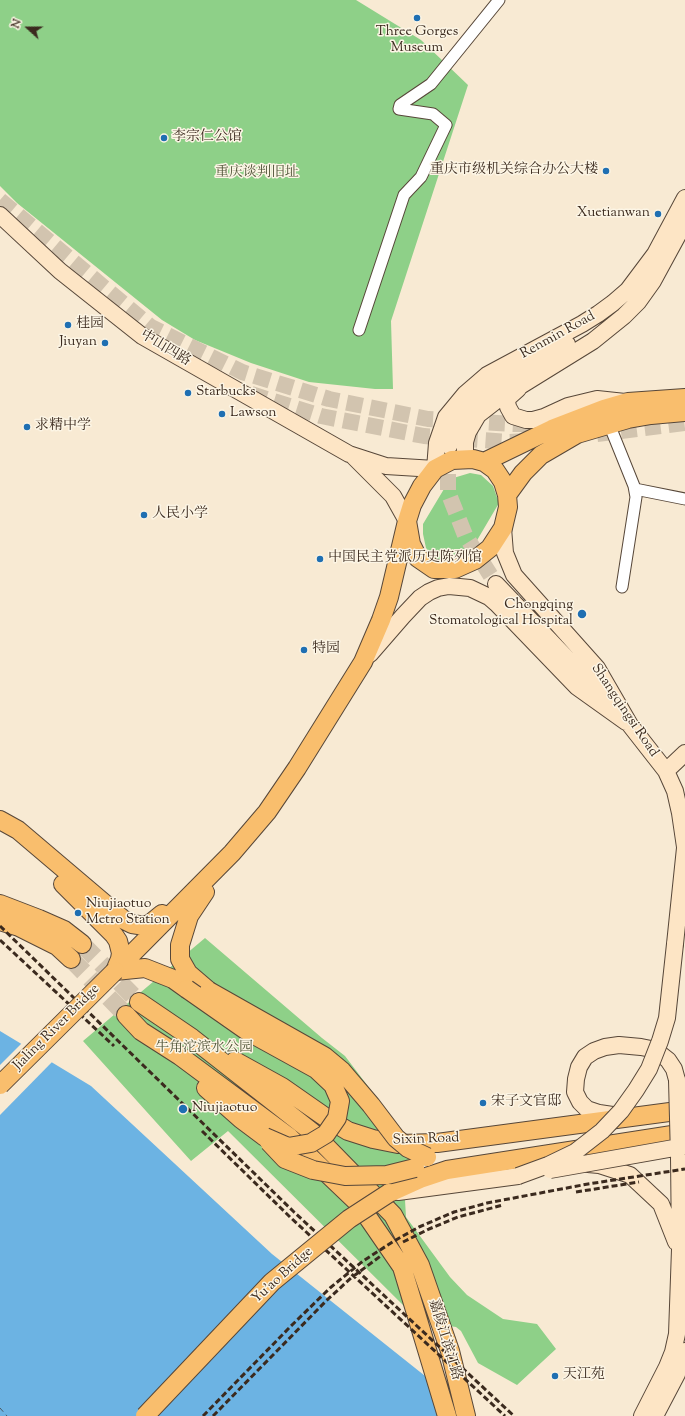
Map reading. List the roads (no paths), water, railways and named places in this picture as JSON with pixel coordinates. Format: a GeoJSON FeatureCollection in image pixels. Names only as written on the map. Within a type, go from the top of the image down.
{"type":"FeatureCollection","features":[{"type":"Feature","properties":{"kind":"main road","name":"Renmin Road"},"geometry":{"type":"LineString","coordinates":[[435,469],[437,443],[446,417],[465,394],[486,375],[582,324],[613,303],[628,290],[655,254],[685,198]]}},
{"type":"Feature","properties":{"kind":"main road","name":"中山四路"},"geometry":{"type":"LineString","coordinates":[[0,215],[60,270],[142,336],[349,454]]}},
{"type":"Feature","properties":{"kind":"main road","name":"Renmin Road"},"geometry":{"type":"LineString","coordinates":[[465,459],[465,442],[468,432],[472,424],[486,408],[521,385],[577,352],[609,329],[638,302],[666,259],[685,222]]}},
{"type":"Feature","properties":{"kind":"main road"},"geometry":{"type":"LineString","coordinates":[[448,446],[463,417],[479,400],[514,374],[604,323],[635,299],[653,281]]}},
{"type":"Feature","properties":{"kind":"main road"},"geometry":{"type":"LineString","coordinates":[[521,385],[510,397],[508,407],[513,416],[526,420],[544,417],[568,406],[597,399],[628,402],[685,398]]}},
{"type":"Feature","properties":{"kind":"main road"},"geometry":{"type":"LineString","coordinates":[[484,462],[552,429],[604,409],[628,402]]}},
{"type":"Feature","properties":{"kind":"main road"},"geometry":{"type":"LineString","coordinates":[[507,495],[523,473],[541,455],[577,434],[609,424],[651,415],[685,412]]}},
{"type":"Feature","properties":{"kind":"main road"},"geometry":{"type":"LineString","coordinates":[[349,454],[386,466],[435,469]]}},
{"type":"Feature","properties":{"kind":"main road"},"geometry":{"type":"LineString","coordinates":[[349,454],[393,496],[407,521],[411,544],[418,558],[434,569],[455,569],[475,560],[490,548],[503,528],[508,507],[507,495],[503,482],[494,470],[484,462],[473,459],[452,460],[435,469],[422,486],[412,506],[407,521],[389,597],[363,662]]}},
{"type":"Feature","properties":{"kind":"main road","name":"Shangqingsi Road"},"geometry":{"type":"LineString","coordinates":[[503,528],[504,553],[514,575],[597,668],[630,725],[666,771],[675,791],[685,841],[667,1018],[649,1068],[621,1111],[602,1131],[575,1152],[548,1165],[517,1168]]}},
{"type":"Feature","properties":{"kind":"main road"},"geometry":{"type":"LineString","coordinates":[[496,584],[630,725]]}},
{"type":"Feature","properties":{"kind":"main road"},"geometry":{"type":"LineString","coordinates":[[421,1162],[396,1138],[371,1105],[342,1071],[324,1056],[208,991],[188,973],[180,959],[180,945],[189,916],[232,853],[267,812],[298,768],[363,662],[385,635],[420,598],[438,588],[449,586],[470,588],[489,597],[577,687],[630,725]]}},
{"type":"Feature","properties":{"kind":"main road"},"geometry":{"type":"LineString","coordinates":[[666,771],[685,754]]}},
{"type":"Feature","properties":{"kind":"main road"},"geometry":{"type":"LineString","coordinates":[[0,820],[18,830],[117,916],[139,926],[145,926],[151,923],[232,853]]}},
{"type":"Feature","properties":{"kind":"main road"},"geometry":{"type":"LineString","coordinates":[[0,833],[11,839],[70,890],[109,929],[118,941],[121,953],[121,965],[145,968],[173,980],[247,1031],[316,1069],[333,1085],[340,1101],[337,1118],[326,1134],[310,1144],[288,1147],[265,1137]]}},
{"type":"Feature","properties":{"kind":"main road","name":"Jialing River Bridge"},"geometry":{"type":"LineString","coordinates":[[0,1085],[232,853]]}},
{"type":"Feature","properties":{"kind":"main road"},"geometry":{"type":"LineString","coordinates":[[0,904],[64,930],[82,944]]}},
{"type":"Feature","properties":{"kind":"main road"},"geometry":{"type":"LineString","coordinates":[[0,921],[19,927],[57,946],[71,959]]}},
{"type":"Feature","properties":{"kind":"main road"},"geometry":{"type":"LineString","coordinates":[[139,1002],[192,1038]]}},
{"type":"Feature","properties":{"kind":"main road"},"geometry":{"type":"LineString","coordinates":[[126,1015],[141,1031],[241,1119],[265,1137],[285,1160],[313,1170],[346,1176],[387,1174],[421,1162],[446,1166],[517,1168],[598,1165],[630,1175],[660,1204],[680,1249]]}},
{"type":"Feature","properties":{"kind":"main road","name":"嘉陵江滨江路"},"geometry":{"type":"LineString","coordinates":[[141,1031],[180,1056],[289,1136],[358,1203],[402,1267],[447,1416]]}},
{"type":"Feature","properties":{"kind":"main road","name":"Sixin Road"},"geometry":{"type":"LineString","coordinates":[[192,1038],[282,1087],[325,1117],[348,1130],[373,1139],[398,1144],[437,1143],[685,1110]]}},
{"type":"Feature","properties":{"kind":"main road","name":"嘉陵江滨江路"},"geometry":{"type":"LineString","coordinates":[[192,1038],[312,1132],[393,1215],[420,1265],[450,1351],[466,1416]]}},
{"type":"Feature","properties":{"kind":"main road"},"geometry":{"type":"LineString","coordinates":[[635,1116],[599,1113],[587,1109],[580,1102],[576,1092],[576,1079],[579,1067],[585,1057],[594,1051],[605,1047],[619,1045],[646,1048],[660,1053],[668,1060],[674,1068],[677,1080],[682,1152],[677,1334],[673,1352],[667,1367],[642,1416]]}},
{"type":"Feature","properties":{"kind":"main road"},"geometry":{"type":"LineString","coordinates":[[388,1193],[685,1133]]}},
{"type":"Feature","properties":{"kind":"main road"},"geometry":{"type":"LineString","coordinates":[[517,1168],[682,1152]]}},
{"type":"Feature","properties":{"kind":"main road","name":"Yu'ao Bridge"},"geometry":{"type":"LineString","coordinates":[[145,1416],[272,1282],[349,1219],[388,1193],[446,1166]]}},
{"type":"Feature","properties":{"kind":"main road"},"geometry":{"type":"LineString","coordinates":[[655,1416],[677,1374],[685,1351]]}},
{"type":"Feature","properties":{"kind":"street"},"geometry":{"type":"LineString","coordinates":[[359,330],[404,195],[422,177],[446,125],[433,114],[400,109],[400,105],[431,84],[499,0]]}},
{"type":"Feature","properties":{"kind":"street"},"geometry":{"type":"LineString","coordinates":[[609,424],[636,497],[622,587]]}},
{"type":"Feature","properties":{"kind":"street"},"geometry":{"type":"LineString","coordinates":[[634,489],[685,499]]}},
{"type":"Feature","properties":{"kind":"water"},"geometry":{"type":"Polygon","coordinates":[[[0,1031],[91,1086],[272,1254],[469,1411],[472,1416],[0,1416],[0,1031]]]}},
{"type":"Feature","properties":{"kind":"tunnel"},"geometry":{"type":"LineString","coordinates":[[0,200],[151,327],[242,372],[329,399],[428,419],[535,424]]}},
{"type":"Feature","properties":{"kind":"tunnel"},"geometry":{"type":"LineString","coordinates":[[251,394],[321,416],[424,436],[510,442],[526,441]]}},
{"type":"Feature","properties":{"kind":"tunnel"},"geometry":{"type":"LineString","coordinates":[[597,434],[685,423]]}},
{"type":"Feature","properties":{"kind":"tunnel"},"geometry":{"type":"LineString","coordinates":[[448,450],[448,492],[465,535],[496,584]]}},
{"type":"Feature","properties":{"kind":"tunnel"},"geometry":{"type":"LineString","coordinates":[[82,944],[139,1002]]}},
{"type":"Feature","properties":{"kind":"tunnel"},"geometry":{"type":"LineString","coordinates":[[71,959],[126,1015]]}},
{"type":"Feature","properties":{"kind":"railway"},"geometry":{"type":"LineString","coordinates":[[0,926],[294,1212],[514,1416]]}},
{"type":"Feature","properties":{"kind":"railway"},"geometry":{"type":"LineString","coordinates":[[0,940],[114,1046]]}},
{"type":"Feature","properties":{"kind":"railway"},"geometry":{"type":"LineString","coordinates":[[202,1131],[290,1217],[505,1416]]}},
{"type":"Feature","properties":{"kind":"railway"},"geometry":{"type":"LineString","coordinates":[[203,1416],[330,1288],[363,1261],[419,1227],[454,1212],[487,1203],[588,1184],[685,1169]]}},
{"type":"Feature","properties":{"kind":"railway"},"geometry":{"type":"LineString","coordinates":[[576,1192],[639,1182]]}},
{"type":"Feature","properties":{"kind":"railway"},"geometry":{"type":"LineString","coordinates":[[403,1242],[458,1217],[503,1205]]}},
{"type":"Feature","properties":{"kind":"railway"},"geometry":{"type":"LineString","coordinates":[[213,1416],[326,1301],[351,1278],[382,1255]]}},
{"type":"Feature","properties":{"kind":"place","name":"Three Gorges Museum"},"geometry":{"type":"Point","coordinates":[417,18]}},
{"type":"Feature","properties":{"kind":"place","name":"李宗仁公馆"},"geometry":{"type":"Point","coordinates":[164,138]}},
{"type":"Feature","properties":{"kind":"place","name":"重庆市级机关综合办公大楼"},"geometry":{"type":"Point","coordinates":[606,171]}},
{"type":"Feature","properties":{"kind":"place","name":"Xuetianwan"},"geometry":{"type":"Point","coordinates":[658,214]}},
{"type":"Feature","properties":{"kind":"place","name":"桂园"},"geometry":{"type":"Point","coordinates":[68,325]}},
{"type":"Feature","properties":{"kind":"place","name":"Jiuyan"},"geometry":{"type":"Point","coordinates":[105,343]}},
{"type":"Feature","properties":{"kind":"place","name":"Starbucks"},"geometry":{"type":"Point","coordinates":[188,393]}},
{"type":"Feature","properties":{"kind":"place","name":"Lawson"},"geometry":{"type":"Point","coordinates":[222,414]}},
{"type":"Feature","properties":{"kind":"place","name":"求精中学"},"geometry":{"type":"Point","coordinates":[27,427]}},
{"type":"Feature","properties":{"kind":"place","name":"人民小学"},"geometry":{"type":"Point","coordinates":[144,515]}},
{"type":"Feature","properties":{"kind":"place","name":"中国民主党派历史陈列馆"},"geometry":{"type":"Point","coordinates":[320,559]}},
{"type":"Feature","properties":{"kind":"place","name":"Chongqing Stomatological Hospital"},"geometry":{"type":"Point","coordinates":[582,614]}},
{"type":"Feature","properties":{"kind":"place","name":"特园"},"geometry":{"type":"Point","coordinates":[304,650]}},
{"type":"Feature","properties":{"kind":"place","name":"Niujiaotuo Metro Station"},"geometry":{"type":"Point","coordinates":[78,913]}},
{"type":"Feature","properties":{"kind":"place","name":"宋子文官邸"},"geometry":{"type":"Point","coordinates":[483,1103]}},
{"type":"Feature","properties":{"kind":"place","name":"Niujiaotuo"},"geometry":{"type":"Point","coordinates":[183,1109]}},
{"type":"Feature","properties":{"kind":"place","name":"天江苑"},"geometry":{"type":"Point","coordinates":[555,1376]}},
{"type":"Feature","properties":{"kind":"park label","name":"重庆谈判旧址"},"geometry":{"type":"Point","coordinates":[257,174]}},
{"type":"Feature","properties":{"kind":"park label","name":"牛角沱滨水公园"},"geometry":{"type":"Point","coordinates":[204,1049]}}]}
